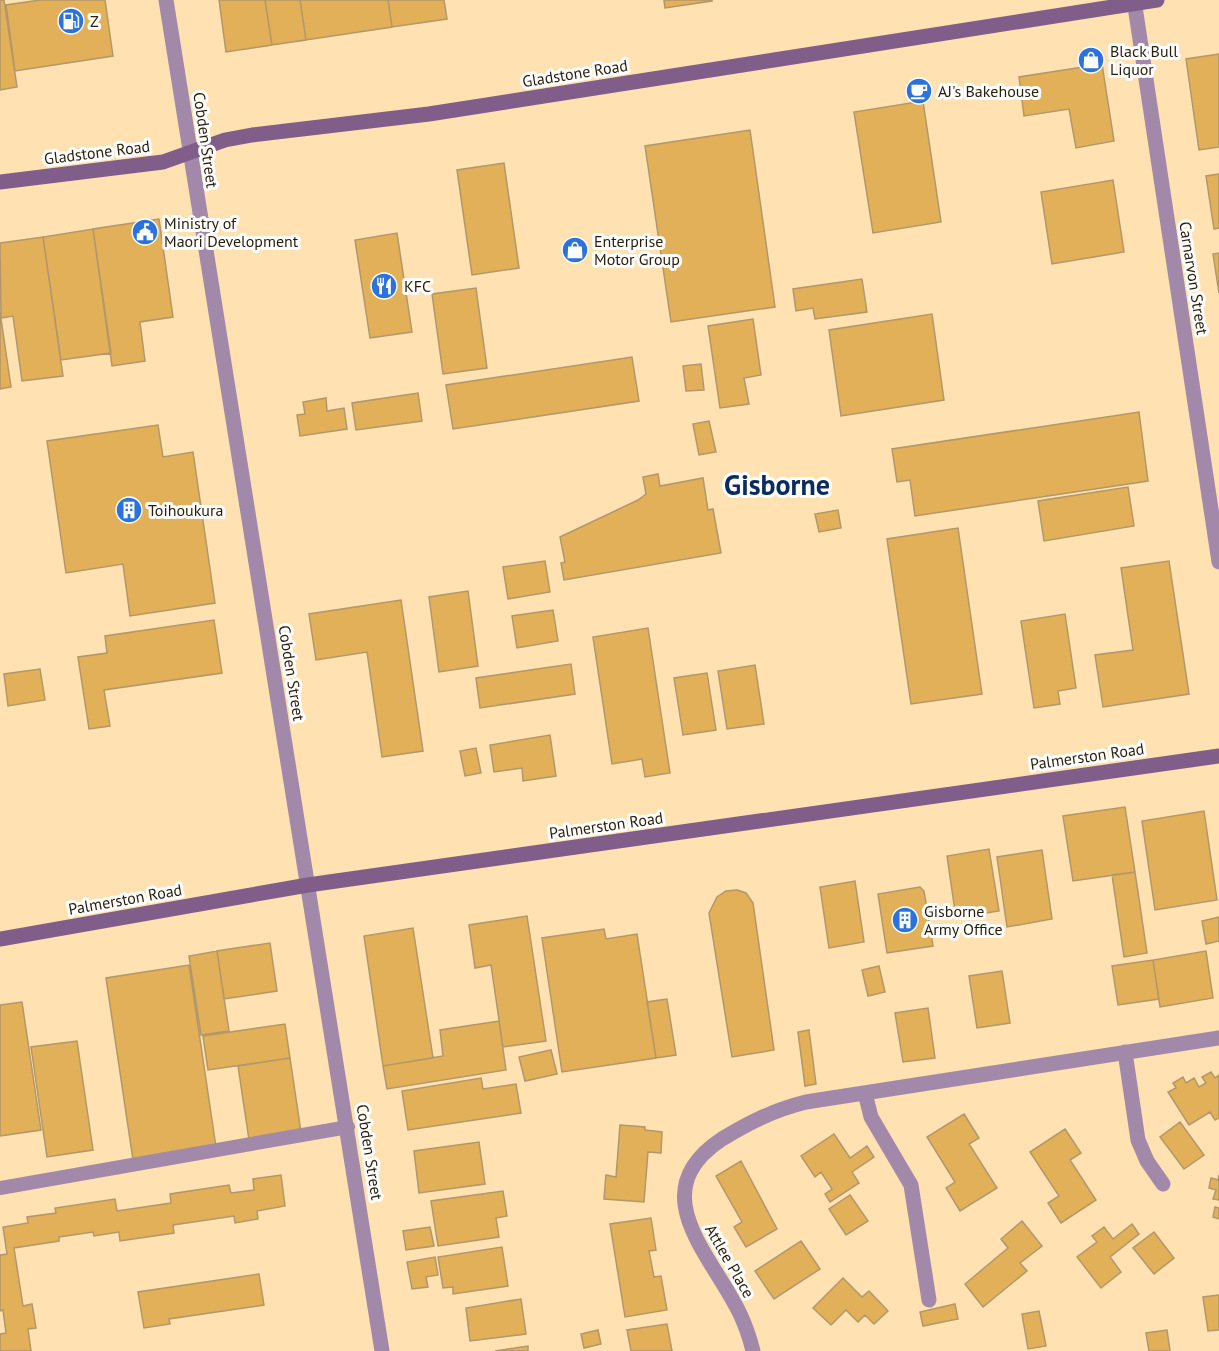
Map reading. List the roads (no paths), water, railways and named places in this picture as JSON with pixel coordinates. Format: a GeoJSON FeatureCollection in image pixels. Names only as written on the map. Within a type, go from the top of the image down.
{"type":"FeatureCollection","features":[{"type":"Feature","properties":{"kind":"street","name":"Cobden Street"},"geometry":{"type":"LineString","coordinates":[[166,0],[382,1351]]}},
{"type":"Feature","properties":{"kind":"street","name":"Gladstone Road"},"geometry":{"type":"LineString","coordinates":[[0,182],[163,162],[225,140],[252,135],[429,114],[1157,0]]}},
{"type":"Feature","properties":{"kind":"street","name":"Carnarvon Street"},"geometry":{"type":"LineString","coordinates":[[1134,2],[1219,562]]}},
{"type":"Feature","properties":{"kind":"street","name":"Palmerston Road"},"geometry":{"type":"LineString","coordinates":[[0,939],[308,885],[1219,756]]}},
{"type":"Feature","properties":{"kind":"street","name":"Attlee Place"},"geometry":{"type":"LineString","coordinates":[[753,1351],[741,1315],[691,1231],[684,1197],[690,1169],[710,1147],[768,1113],[806,1102],[1219,1038]]}},
{"type":"Feature","properties":{"kind":"street"},"geometry":{"type":"LineString","coordinates":[[1125,1052],[1138,1140],[1147,1161],[1163,1184]]}},
{"type":"Feature","properties":{"kind":"street"},"geometry":{"type":"LineString","coordinates":[[865,1093],[871,1117],[911,1185],[929,1300]]}},
{"type":"Feature","properties":{"kind":"lane"},"geometry":{"type":"LineString","coordinates":[[0,1188],[348,1127]]}},
{"type":"Feature","properties":{"kind":"place","name":"Z"},"geometry":{"type":"Point","coordinates":[71,21]}},
{"type":"Feature","properties":{"kind":"place","name":"Black Bull Liquor"},"geometry":{"type":"Point","coordinates":[1091,60]}},
{"type":"Feature","properties":{"kind":"place","name":"AJ's Bakehouse"},"geometry":{"type":"Point","coordinates":[919,91]}},
{"type":"Feature","properties":{"kind":"place","name":"Ministry of Maori Development"},"geometry":{"type":"Point","coordinates":[145,232]}},
{"type":"Feature","properties":{"kind":"place","name":"Enterprise Motor Group"},"geometry":{"type":"Point","coordinates":[575,250]}},
{"type":"Feature","properties":{"kind":"place","name":"KFC"},"geometry":{"type":"Point","coordinates":[384,286]}},
{"type":"Feature","properties":{"kind":"place","name":"Toihoukura"},"geometry":{"type":"Point","coordinates":[129,510]}},
{"type":"Feature","properties":{"kind":"place","name":"Gisborne Army Office"},"geometry":{"type":"Point","coordinates":[905,920]}},
{"type":"Feature","properties":{"kind":"district","name":"Gisborne"},"geometry":{"type":"Point","coordinates":[777,484]}}]}
